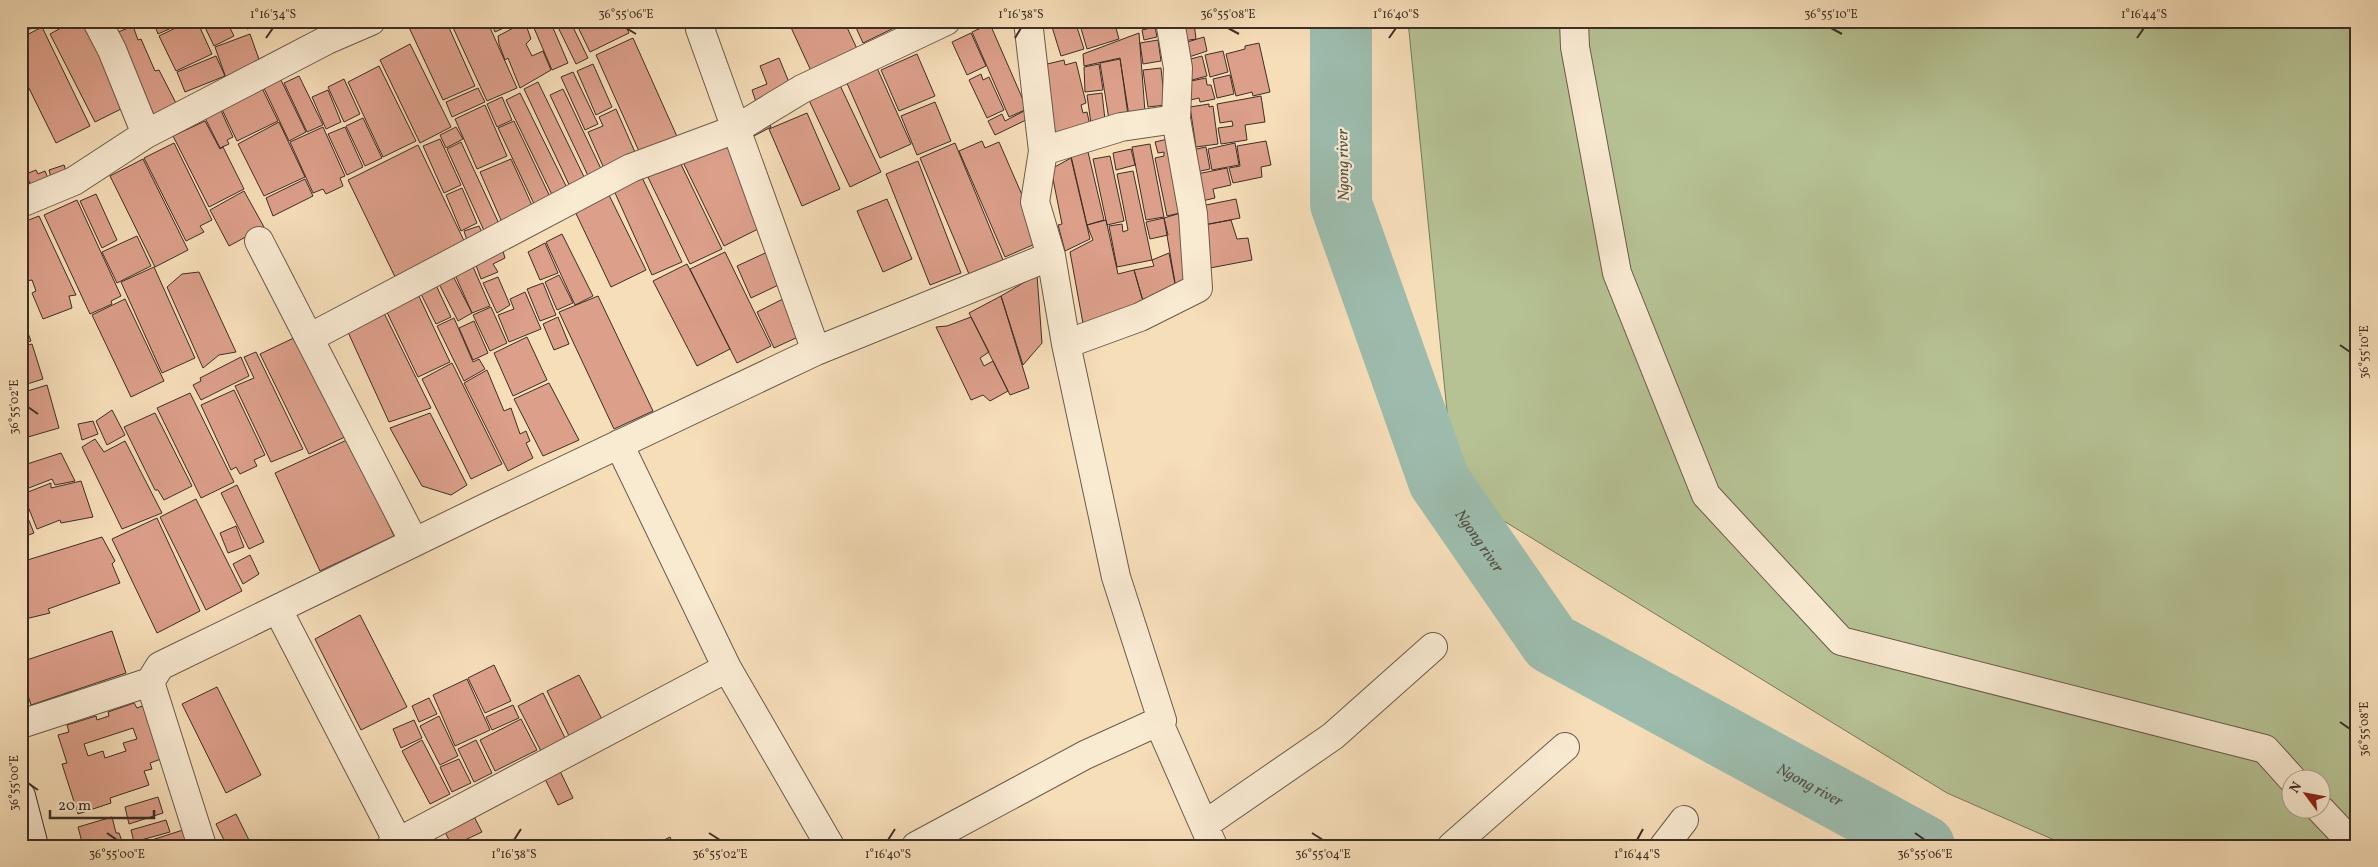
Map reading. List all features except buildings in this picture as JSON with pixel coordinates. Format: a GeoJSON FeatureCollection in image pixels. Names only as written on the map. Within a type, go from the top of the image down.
{"type":"FeatureCollection","features":[{"type":"Feature","properties":{"kind":"street"},"geometry":{"type":"LineString","coordinates":[[97,21],[112,50],[146,134]]}},
{"type":"Feature","properties":{"kind":"street"},"geometry":{"type":"LineString","coordinates":[[21,203],[74,181],[146,134],[327,40],[371,21]]}},
{"type":"Feature","properties":{"kind":"street"},"geometry":{"type":"LineString","coordinates":[[704,21],[700,29],[816,352]]}},
{"type":"Feature","properties":{"kind":"street"},"geometry":{"type":"LineString","coordinates":[[310,338],[631,168],[736,129],[802,89],[946,21]]}},
{"type":"Feature","properties":{"kind":"street"},"geometry":{"type":"LineString","coordinates":[[1028,21],[1043,151],[1035,202],[1051,256],[1066,344],[1116,578],[1162,720],[1159,723],[1208,836],[1333,736],[1433,647]]}},
{"type":"Feature","properties":{"kind":"street"},"geometry":{"type":"LineString","coordinates":[[1066,344],[1140,317],[1198,288],[1193,214],[1176,119],[1178,68],[1170,21]]}},
{"type":"Feature","properties":{"kind":"street"},"geometry":{"type":"LineString","coordinates":[[1574,21],[1575,47],[1617,273],[1706,495],[1841,641],[2264,749],[2284,770]]}},
{"type":"Feature","properties":{"kind":"street"},"geometry":{"type":"LineString","coordinates":[[1043,151],[1121,127],[1176,119]]}},
{"type":"Feature","properties":{"kind":"street"},"geometry":{"type":"LineString","coordinates":[[259,241],[414,542]]}},
{"type":"Feature","properties":{"kind":"street"},"geometry":{"type":"LineString","coordinates":[[21,724],[150,682],[160,666],[619,444],[816,352],[1051,256]]}},
{"type":"Feature","properties":{"kind":"street"},"geometry":{"type":"LineString","coordinates":[[619,444],[727,668],[830,846]]}},
{"type":"Feature","properties":{"kind":"street"},"geometry":{"type":"LineString","coordinates":[[278,610],[394,844],[727,668]]}},
{"type":"Feature","properties":{"kind":"street"},"geometry":{"type":"LineString","coordinates":[[150,682],[202,846]]}},
{"type":"Feature","properties":{"kind":"street"},"geometry":{"type":"LineString","coordinates":[[916,846],[1085,755],[1162,720]]}},
{"type":"Feature","properties":{"kind":"street"},"geometry":{"type":"LineString","coordinates":[[1452,846],[1565,747]]}},
{"type":"Feature","properties":{"kind":"street"},"geometry":{"type":"LineString","coordinates":[[21,796],[34,846]]}},
{"type":"Feature","properties":{"kind":"street"},"geometry":{"type":"LineString","coordinates":[[1664,846],[1684,820]]}},
{"type":"Feature","properties":{"kind":"street"},"geometry":{"type":"LineString","coordinates":[[2330,820],[2355,846]]}},
{"type":"Feature","properties":{"kind":"green space"},"geometry":{"type":"Polygon","coordinates":[[[1408,21],[2357,21],[2357,846],[2068,846],[1947,793],[1455,491],[1408,21]]]}},
{"type":"Feature","properties":{"kind":"waterway","name":"Ngong river"},"geometry":{"type":"LineString","coordinates":[[1341,21],[1341,204],[1439,481],[1551,643],[1924,846]]}}]}
